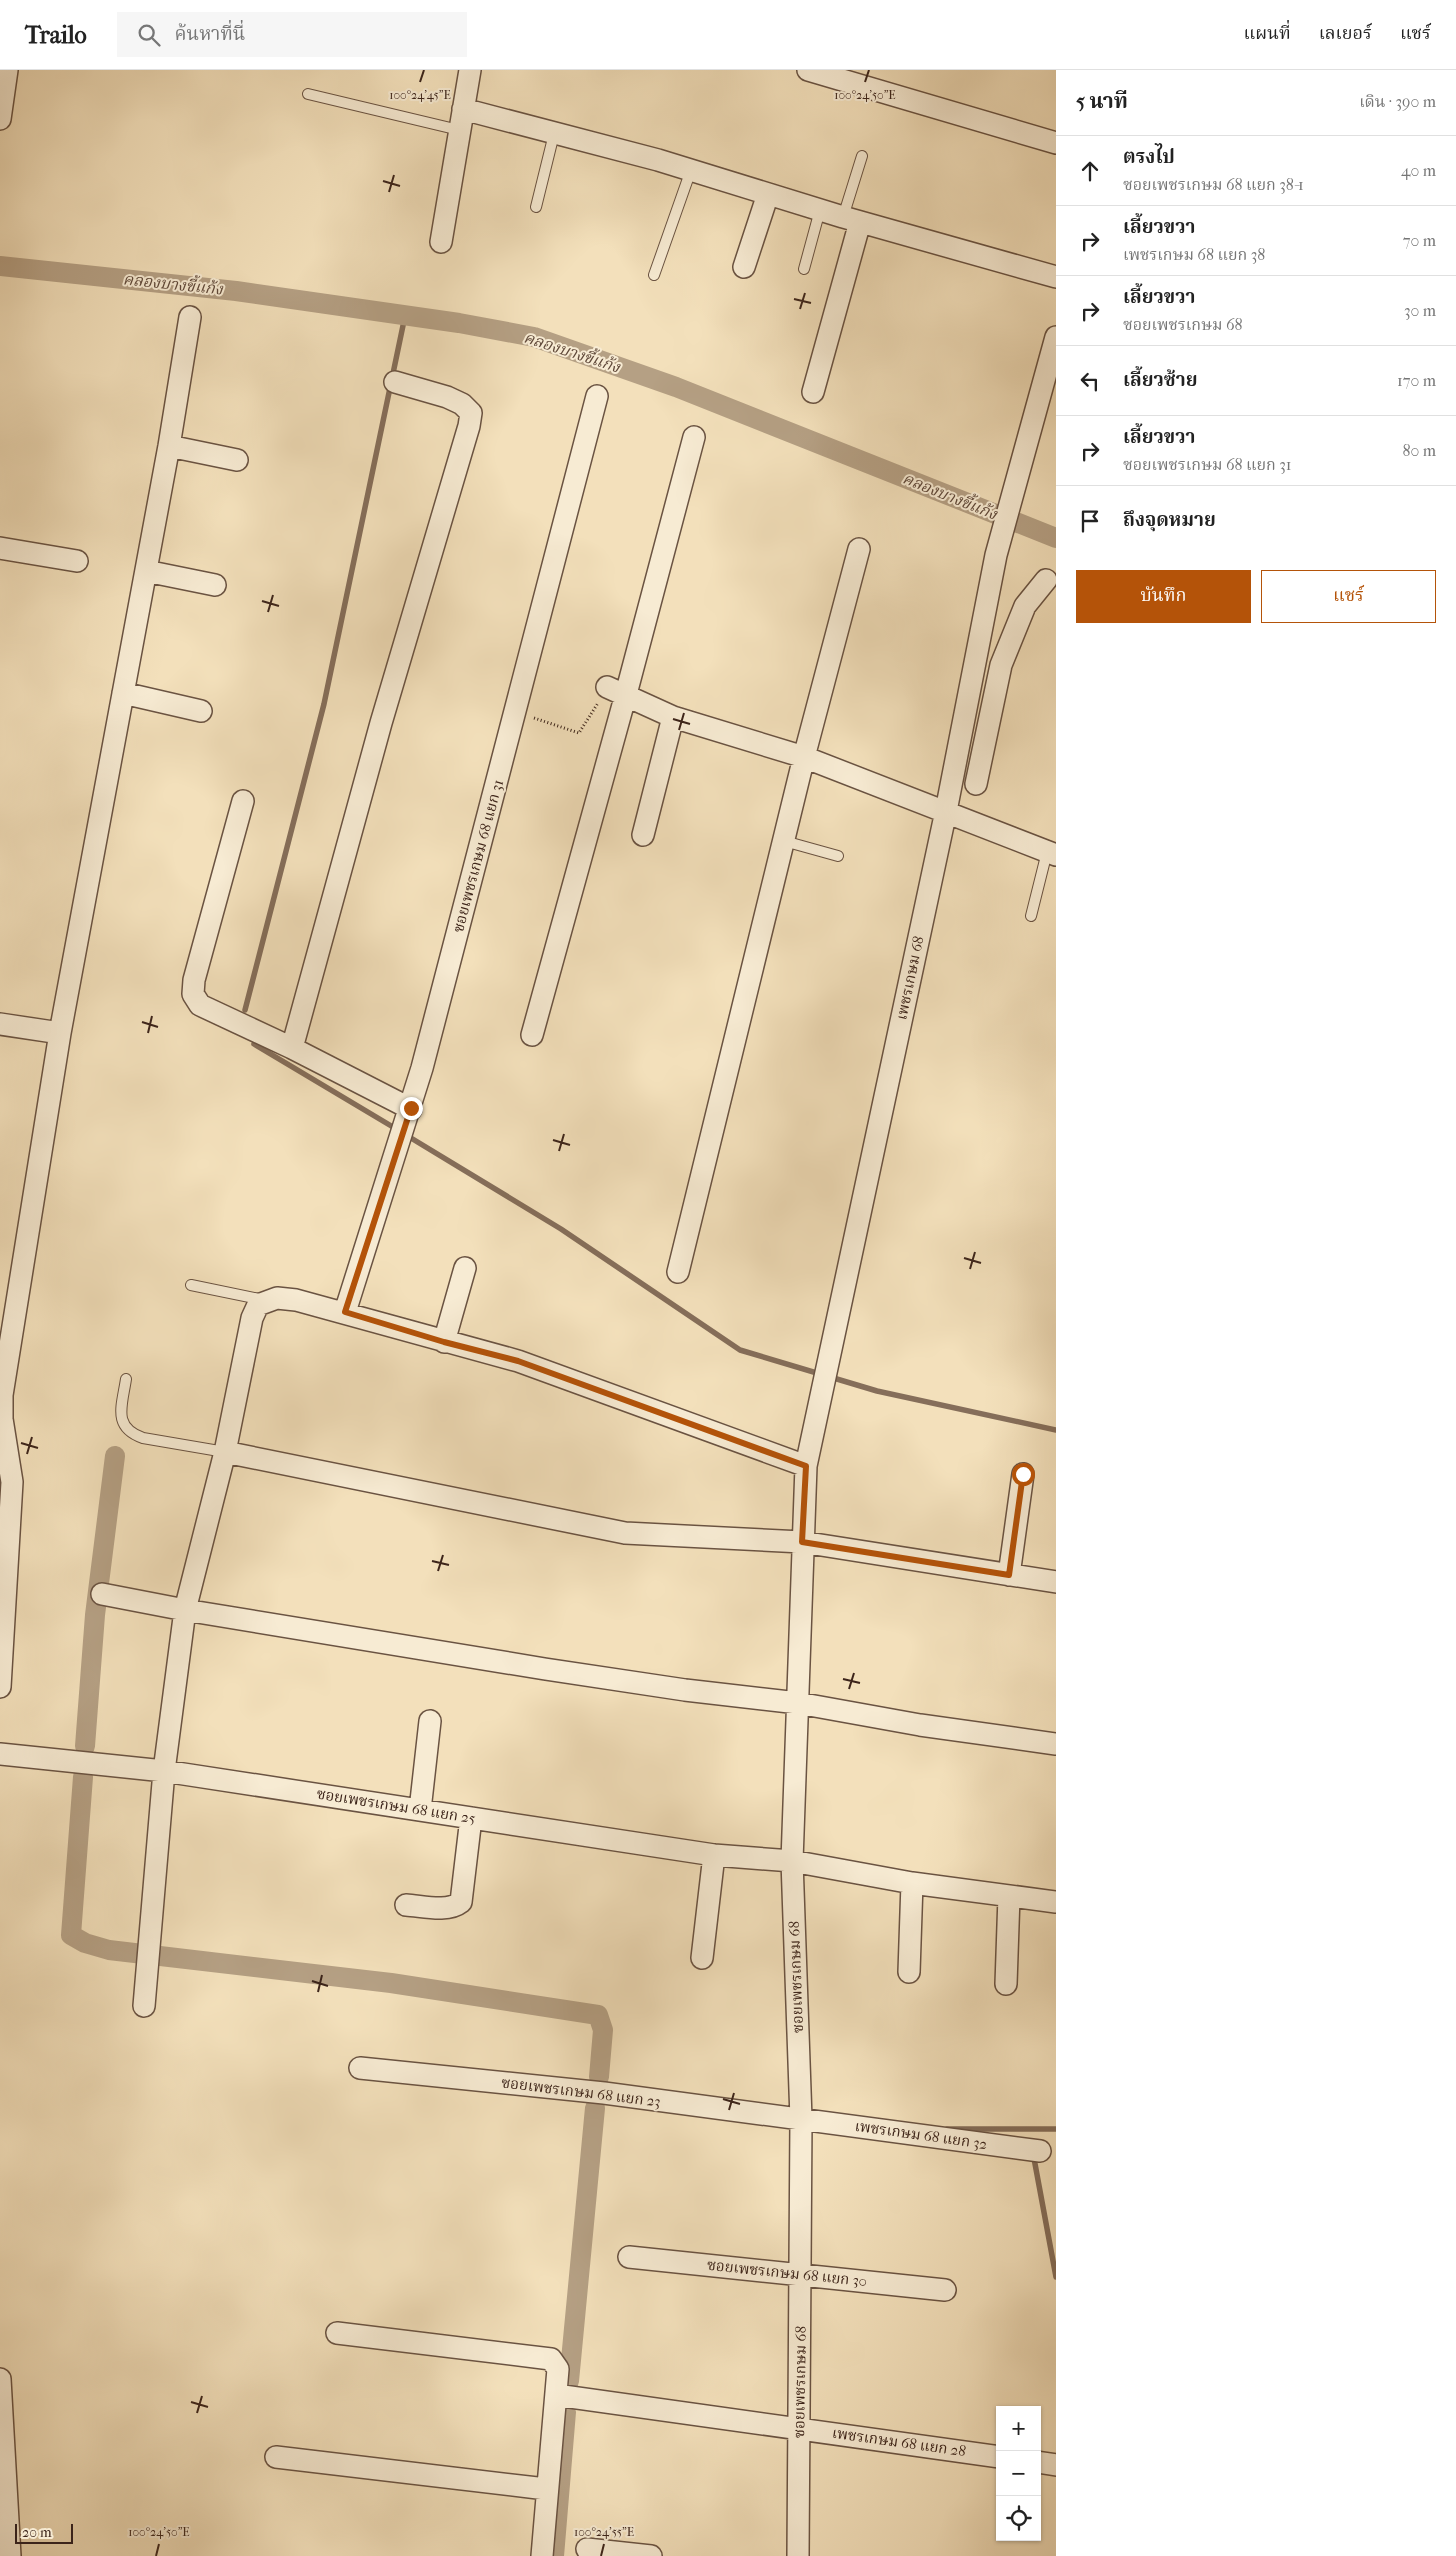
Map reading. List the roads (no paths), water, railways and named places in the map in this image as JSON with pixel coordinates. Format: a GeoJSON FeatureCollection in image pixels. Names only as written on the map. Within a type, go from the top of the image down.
{"type":"FeatureCollection","features":[{"type":"Feature","properties":{"kind":"street"},"geometry":{"type":"LineString","coordinates":[[0,119],[7,70]]}},
{"type":"Feature","properties":{"kind":"street"},"geometry":{"type":"LineString","coordinates":[[441,242],[470,70]]}},
{"type":"Feature","properties":{"kind":"street"},"geometry":{"type":"LineString","coordinates":[[808,70],[843,75],[1056,143]]}},
{"type":"Feature","properties":{"kind":"street"},"geometry":{"type":"LineString","coordinates":[[461,120],[554,134],[691,170],[820,210],[1056,276]]}},
{"type":"Feature","properties":{"kind":"street"},"geometry":{"type":"LineString","coordinates":[[744,267],[768,194]]}},
{"type":"Feature","properties":{"kind":"street"},"geometry":{"type":"LineString","coordinates":[[813,392],[852,219]]}},
{"type":"Feature","properties":{"kind":"street"},"geometry":{"type":"LineString","coordinates":[[0,1686],[12,1482],[2,1419],[2,1395],[60,1033],[169,446],[190,318]]}},
{"type":"Feature","properties":{"kind":"street","name":"เพชรเกษม 68"},"geometry":{"type":"LineString","coordinates":[[820,1401],[946,811],[996,555],[1056,337]]}},
{"type":"Feature","properties":{"kind":"street"},"geometry":{"type":"LineString","coordinates":[[292,1048],[381,723],[469,426],[471,413],[462,404],[395,382]]}},
{"type":"Feature","properties":{"kind":"street","name":"ซอยเพชรเกษม 68 แยก 31"},"geometry":{"type":"LineString","coordinates":[[345,1312],[411,1108],[597,396]]}},
{"type":"Feature","properties":{"kind":"street"},"geometry":{"type":"LineString","coordinates":[[532,1035],[617,691],[694,437]]}},
{"type":"Feature","properties":{"kind":"street"},"geometry":{"type":"LineString","coordinates":[[169,446],[237,460]]}},
{"type":"Feature","properties":{"kind":"street"},"geometry":{"type":"LineString","coordinates":[[0,548],[77,561]]}},
{"type":"Feature","properties":{"kind":"street"},"geometry":{"type":"LineString","coordinates":[[678,1272],[804,757],[859,549]]}},
{"type":"Feature","properties":{"kind":"street"},"geometry":{"type":"LineString","coordinates":[[146,571],[215,585]]}},
{"type":"Feature","properties":{"kind":"street"},"geometry":{"type":"LineString","coordinates":[[976,784],[1001,665],[1025,606],[1046,580]]}},
{"type":"Feature","properties":{"kind":"street"},"geometry":{"type":"LineString","coordinates":[[977,656],[1001,665]]}},
{"type":"Feature","properties":{"kind":"street"},"geometry":{"type":"LineString","coordinates":[[617,691],[673,717],[804,757],[1052,854]]}},
{"type":"Feature","properties":{"kind":"street"},"geometry":{"type":"LineString","coordinates":[[123,693],[202,710]]}},
{"type":"Feature","properties":{"kind":"street"},"geometry":{"type":"LineString","coordinates":[[643,835],[657,772],[673,717]]}},
{"type":"Feature","properties":{"kind":"street"},"geometry":{"type":"LineString","coordinates":[[243,801],[194,980],[193,994],[200,1005],[292,1048],[411,1108]]}},
{"type":"Feature","properties":{"kind":"street"},"geometry":{"type":"LineString","coordinates":[[0,1024],[60,1033]]}},
{"type":"Feature","properties":{"kind":"street"},"geometry":{"type":"LineString","coordinates":[[444,1342],[465,1268]]}},
{"type":"Feature","properties":{"kind":"street"},"geometry":{"type":"LineString","coordinates":[[144,2006],[164,1771],[185,1610],[225,1452],[252,1318],[258,1305],[277,1298],[296,1300],[518,1361],[806,1466]]}},
{"type":"Feature","properties":{"kind":"street","name":"ซอยเพชรเกษม 68"},"geometry":{"type":"LineString","coordinates":[[798,2556],[798,2427],[802,2274],[801,2119],[792,1861],[806,1466],[820,1401]]}},
{"type":"Feature","properties":{"kind":"street"},"geometry":{"type":"LineString","coordinates":[[225,1452],[625,1533],[802,1542],[1056,1582]]}},
{"type":"Feature","properties":{"kind":"street"},"geometry":{"type":"LineString","coordinates":[[1009,1575],[1023,1474]]}},
{"type":"Feature","properties":{"kind":"street"},"geometry":{"type":"LineString","coordinates":[[102,1594],[185,1610],[685,1690],[798,1703],[920,1725],[1056,1744]]}},
{"type":"Feature","properties":{"kind":"street"},"geometry":{"type":"LineString","coordinates":[[420,1810],[430,1721]]}},
{"type":"Feature","properties":{"kind":"street","name":"ซอยเพชรเกษม 68 แยก 25"},"geometry":{"type":"LineString","coordinates":[[0,1754],[164,1771],[714,1855],[792,1861],[912,1883],[1056,1902]]}},
{"type":"Feature","properties":{"kind":"street"},"geometry":{"type":"LineString","coordinates":[[406,1905],[442,1908],[457,1906],[461,1902],[471,1818]]}},
{"type":"Feature","properties":{"kind":"street"},"geometry":{"type":"LineString","coordinates":[[702,1958],[714,1855]]}},
{"type":"Feature","properties":{"kind":"street"},"geometry":{"type":"LineString","coordinates":[[909,1972],[912,1883]]}},
{"type":"Feature","properties":{"kind":"street"},"geometry":{"type":"LineString","coordinates":[[1006,1984],[1009,1896]]}},
{"type":"Feature","properties":{"kind":"street","name":"ซอยเพชรเกษม 68 แยก 23"},"geometry":{"type":"LineString","coordinates":[[360,2068],[604,2093],[801,2119]]}},
{"type":"Feature","properties":{"kind":"street","name":"เพชรเกษม 68 แยก 32"},"geometry":{"type":"LineString","coordinates":[[801,2119],[1040,2151]]}},
{"type":"Feature","properties":{"kind":"street","name":"ซอยเพชรเกษม 68 แยก 30"},"geometry":{"type":"LineString","coordinates":[[629,2257],[945,2290]]}},
{"type":"Feature","properties":{"kind":"street"},"geometry":{"type":"LineString","coordinates":[[338,2333],[551,2360],[558,2369],[546,2489],[542,2556]]}},
{"type":"Feature","properties":{"kind":"street"},"geometry":{"type":"LineString","coordinates":[[0,2378],[10,2556]]}},
{"type":"Feature","properties":{"kind":"street","name":"เพชรเกษม 68 แยก 28"},"geometry":{"type":"LineString","coordinates":[[556,2395],[798,2427],[996,2456]]}},
{"type":"Feature","properties":{"kind":"street"},"geometry":{"type":"LineString","coordinates":[[276,2457],[546,2489]]}},
{"type":"Feature","properties":{"kind":"street"},"geometry":{"type":"LineString","coordinates":[[587,2549],[651,2556]]}},
{"type":"Feature","properties":{"kind":"lane"},"geometry":{"type":"LineString","coordinates":[[308,94],[461,120]]}},
{"type":"Feature","properties":{"kind":"lane"},"geometry":{"type":"LineString","coordinates":[[536,207],[554,134]]}},
{"type":"Feature","properties":{"kind":"lane"},"geometry":{"type":"LineString","coordinates":[[852,219],[862,156]]}},
{"type":"Feature","properties":{"kind":"lane"},"geometry":{"type":"LineString","coordinates":[[654,275],[691,170]]}},
{"type":"Feature","properties":{"kind":"lane"},"geometry":{"type":"LineString","coordinates":[[804,269],[820,210]]}},
{"type":"Feature","properties":{"kind":"lane"},"geometry":{"type":"LineString","coordinates":[[784,841],[838,856]]}},
{"type":"Feature","properties":{"kind":"lane"},"geometry":{"type":"LineString","coordinates":[[1031,916],[1052,854]]}},
{"type":"Feature","properties":{"kind":"lane"},"geometry":{"type":"LineString","coordinates":[[191,1285],[266,1301]]}},
{"type":"Feature","properties":{"kind":"lane"},"geometry":{"type":"LineString","coordinates":[[126,1379],[121,1413],[124,1428],[130,1434],[143,1438],[225,1452]]}},
{"type":"Feature","properties":{"kind":"waterway","name":"คลองบางขี้แก้ง"},"geometry":{"type":"LineString","coordinates":[[0,266],[236,291],[459,323],[534,337],[676,387],[1056,538]]}},
{"type":"Feature","properties":{"kind":"waterway"},"geometry":{"type":"LineString","coordinates":[[245,1010],[324,704],[405,316]]}},
{"type":"Feature","properties":{"kind":"waterway"},"geometry":{"type":"LineString","coordinates":[[254,1044],[398,1130]]}},
{"type":"Feature","properties":{"kind":"waterway"},"geometry":{"type":"LineString","coordinates":[[406,1135],[561,1229],[740,1350],[877,1391],[1056,1430]]}},
{"type":"Feature","properties":{"kind":"waterway"},"geometry":{"type":"LineString","coordinates":[[85,1746],[95,1615],[115,1456]]}},
{"type":"Feature","properties":{"kind":"waterway"},"geometry":{"type":"LineString","coordinates":[[83,1777],[71,1935],[85,1943],[109,1950],[391,1983],[598,2015],[603,2030],[599,2077]]}},
{"type":"Feature","properties":{"kind":"waterway"},"geometry":{"type":"LineString","coordinates":[[569,2381],[595,2108]]}},
{"type":"Feature","properties":{"kind":"waterway"},"geometry":{"type":"LineString","coordinates":[[947,2129],[1056,2129]]}},
{"type":"Feature","properties":{"kind":"waterway"},"geometry":{"type":"LineString","coordinates":[[1033,2153],[1056,2277]]}},
{"type":"Feature","properties":{"kind":"waterway"},"geometry":{"type":"LineString","coordinates":[[554,2556],[566,2412]]}}]}
